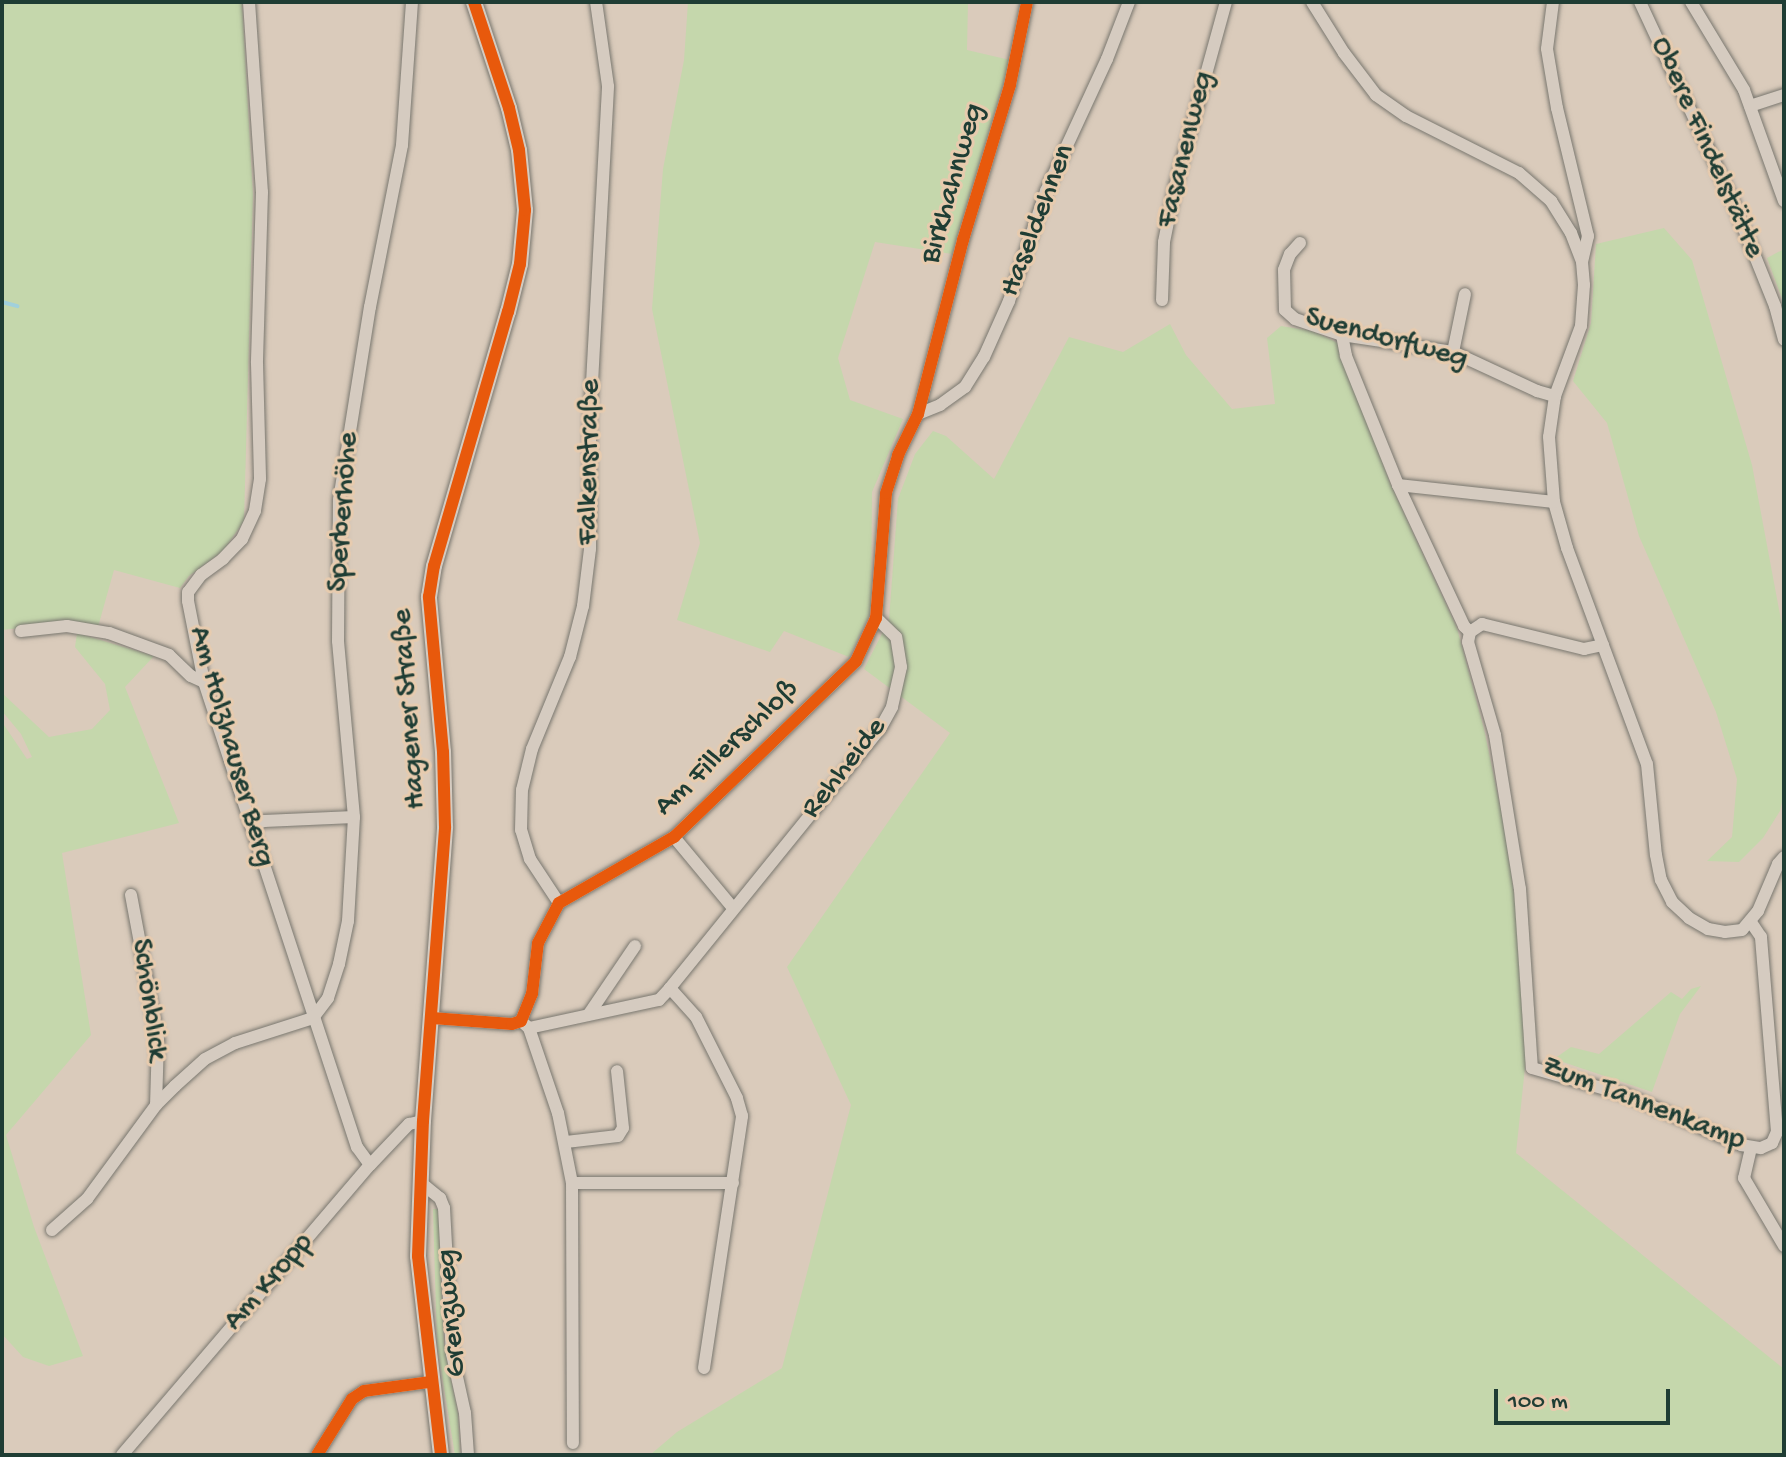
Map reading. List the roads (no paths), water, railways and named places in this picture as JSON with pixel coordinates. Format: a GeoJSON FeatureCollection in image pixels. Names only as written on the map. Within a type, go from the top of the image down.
{"type":"FeatureCollection","features":[{"type":"Feature","properties":{"kind":"main road","name":"Hagener Straße"},"geometry":{"type":"LineString","coordinates":[[441,1455],[419,1289],[423,1121],[445,813],[429,597],[434,566],[508,312],[520,264],[524,225],[519,150],[474,2]]}},
{"type":"Feature","properties":{"kind":"street","name":"Am Holzhauser Berg"},"geometry":{"type":"LineString","coordinates":[[249,2],[262,192],[257,363],[260,479],[255,511],[242,539],[223,559],[201,575],[188,592],[204,682],[357,1147],[370,1165]]}},
{"type":"Feature","properties":{"kind":"street","name":"Sperberhöhe"},"geometry":{"type":"LineString","coordinates":[[313,1018],[328,998],[348,921],[354,817],[338,641],[339,500],[364,337],[402,145],[412,2]]}},
{"type":"Feature","properties":{"kind":"street","name":"Falkenstraße"},"geometry":{"type":"LineString","coordinates":[[559,903],[530,859],[521,830],[522,790],[532,749],[570,657],[583,606],[590,549],[590,420],[608,86],[596,2]]}},
{"type":"Feature","properties":{"kind":"street","name":"Birkhahnweg"},"geometry":{"type":"LineString","coordinates":[[925,380],[1010,85],[1027,2]]}},
{"type":"Feature","properties":{"kind":"street","name":"Haseldehnen"},"geometry":{"type":"LineString","coordinates":[[918,414],[940,405],[965,387],[984,357],[1009,301],[1046,191],[1107,59],[1129,2]]}},
{"type":"Feature","properties":{"kind":"street","name":"Fasanenweg"},"geometry":{"type":"LineString","coordinates":[[1162,300],[1164,242],[1175,187],[1226,2]]}},
{"type":"Feature","properties":{"kind":"street"},"geometry":{"type":"LineString","coordinates":[[1312,2],[1344,53],[1376,95],[1406,116],[1519,173],[1551,201],[1571,233],[1582,262]]}},
{"type":"Feature","properties":{"kind":"street"},"geometry":{"type":"LineString","coordinates":[[1553,2],[1547,49],[1557,108],[1588,236],[1582,262],[1581,326],[1555,396],[1549,437],[1554,502],[1647,764],[1656,855],[1661,880],[1672,902],[1689,918],[1708,929],[1725,932],[1742,930],[1751,922],[1784,857]]}},
{"type":"Feature","properties":{"kind":"street","name":"Obere Findelstätte"},"geometry":{"type":"LineString","coordinates":[[1640,2],[1732,199],[1775,306],[1784,340]]}},
{"type":"Feature","properties":{"kind":"street"},"geometry":{"type":"LineString","coordinates":[[1691,2],[1750,106],[1784,201]]}},
{"type":"Feature","properties":{"kind":"street"},"geometry":{"type":"LineString","coordinates":[[1750,106],[1784,95]]}},
{"type":"Feature","properties":{"kind":"street","name":"Suendorfweg"},"geometry":{"type":"LineString","coordinates":[[1300,243],[1290,254],[1284,270],[1285,310],[1295,319],[1342,335],[1453,352],[1537,391],[1555,396]]}},
{"type":"Feature","properties":{"kind":"street"},"geometry":{"type":"LineString","coordinates":[[1453,352],[1465,294]]}},
{"type":"Feature","properties":{"kind":"street","name":"Zum Tannenkamp"},"geometry":{"type":"LineString","coordinates":[[1342,335],[1346,356],[1398,485],[1464,626],[1470,632],[1468,642],[1495,735],[1520,889],[1532,1068],[1626,1095],[1751,1148],[1772,1143],[1777,1132],[1761,937],[1751,922]]}},
{"type":"Feature","properties":{"kind":"street","name":"Am Fillerschloß"},"geometry":{"type":"LineString","coordinates":[[559,903],[674,837],[840,680],[856,661],[876,618],[886,493],[898,455],[918,414],[925,380]]}},
{"type":"Feature","properties":{"kind":"street"},"geometry":{"type":"LineString","coordinates":[[1398,485],[1554,502]]}},
{"type":"Feature","properties":{"kind":"street","name":"Rehheide"},"geometry":{"type":"LineString","coordinates":[[525,1024],[659,1000],[670,988],[880,729],[892,707],[901,667],[896,637],[876,618]]}},
{"type":"Feature","properties":{"kind":"street"},"geometry":{"type":"LineString","coordinates":[[1470,632],[1482,624],[1584,649],[1603,645]]}},
{"type":"Feature","properties":{"kind":"street"},"geometry":{"type":"LineString","coordinates":[[21,631],[67,626],[109,633],[169,655],[191,676],[204,682]]}},
{"type":"Feature","properties":{"kind":"street"},"geometry":{"type":"LineString","coordinates":[[251,826],[264,821],[354,817]]}},
{"type":"Feature","properties":{"kind":"street"},"geometry":{"type":"LineString","coordinates":[[674,837],[733,908]]}},
{"type":"Feature","properties":{"kind":"street","name":"Schönblick"},"geometry":{"type":"LineString","coordinates":[[131,895],[158,1039],[156,1105]]}},
{"type":"Feature","properties":{"kind":"street"},"geometry":{"type":"LineString","coordinates":[[559,903],[538,943],[525,1024],[566,1142],[572,1183],[573,1443]]}},
{"type":"Feature","properties":{"kind":"street"},"geometry":{"type":"LineString","coordinates":[[589,1014],[635,946]]}},
{"type":"Feature","properties":{"kind":"street"},"geometry":{"type":"LineString","coordinates":[[670,988],[696,1017],[737,1098],[742,1116],[704,1368]]}},
{"type":"Feature","properties":{"kind":"street","name":"Schönblick"},"geometry":{"type":"LineString","coordinates":[[52,1230],[87,1199],[156,1105],[205,1059],[235,1043],[313,1018]]}},
{"type":"Feature","properties":{"kind":"street"},"geometry":{"type":"LineString","coordinates":[[432,1018],[525,1024]]}},
{"type":"Feature","properties":{"kind":"street"},"geometry":{"type":"LineString","coordinates":[[566,1142],[618,1136],[623,1128],[617,1071]]}},
{"type":"Feature","properties":{"kind":"street","name":"Am Kropp"},"geometry":{"type":"LineString","coordinates":[[122,1455],[370,1165],[409,1124],[423,1121]]}},
{"type":"Feature","properties":{"kind":"street"},"geometry":{"type":"LineString","coordinates":[[1751,1148],[1744,1178],[1784,1246]]}},
{"type":"Feature","properties":{"kind":"street","name":"Grenzweg"},"geometry":{"type":"LineString","coordinates":[[420,1182],[440,1198],[444,1208],[452,1354],[465,1413],[468,1455]]}},
{"type":"Feature","properties":{"kind":"street"},"geometry":{"type":"LineString","coordinates":[[572,1183],[733,1183]]}},
{"type":"Feature","properties":{"kind":"street"},"geometry":{"type":"LineString","coordinates":[[317,1455],[352,1399],[364,1391],[430,1382]]}},
{"type":"Feature","properties":{"kind":"waterway"},"geometry":{"type":"LineString","coordinates":[[2,302],[17,306]]}}]}
